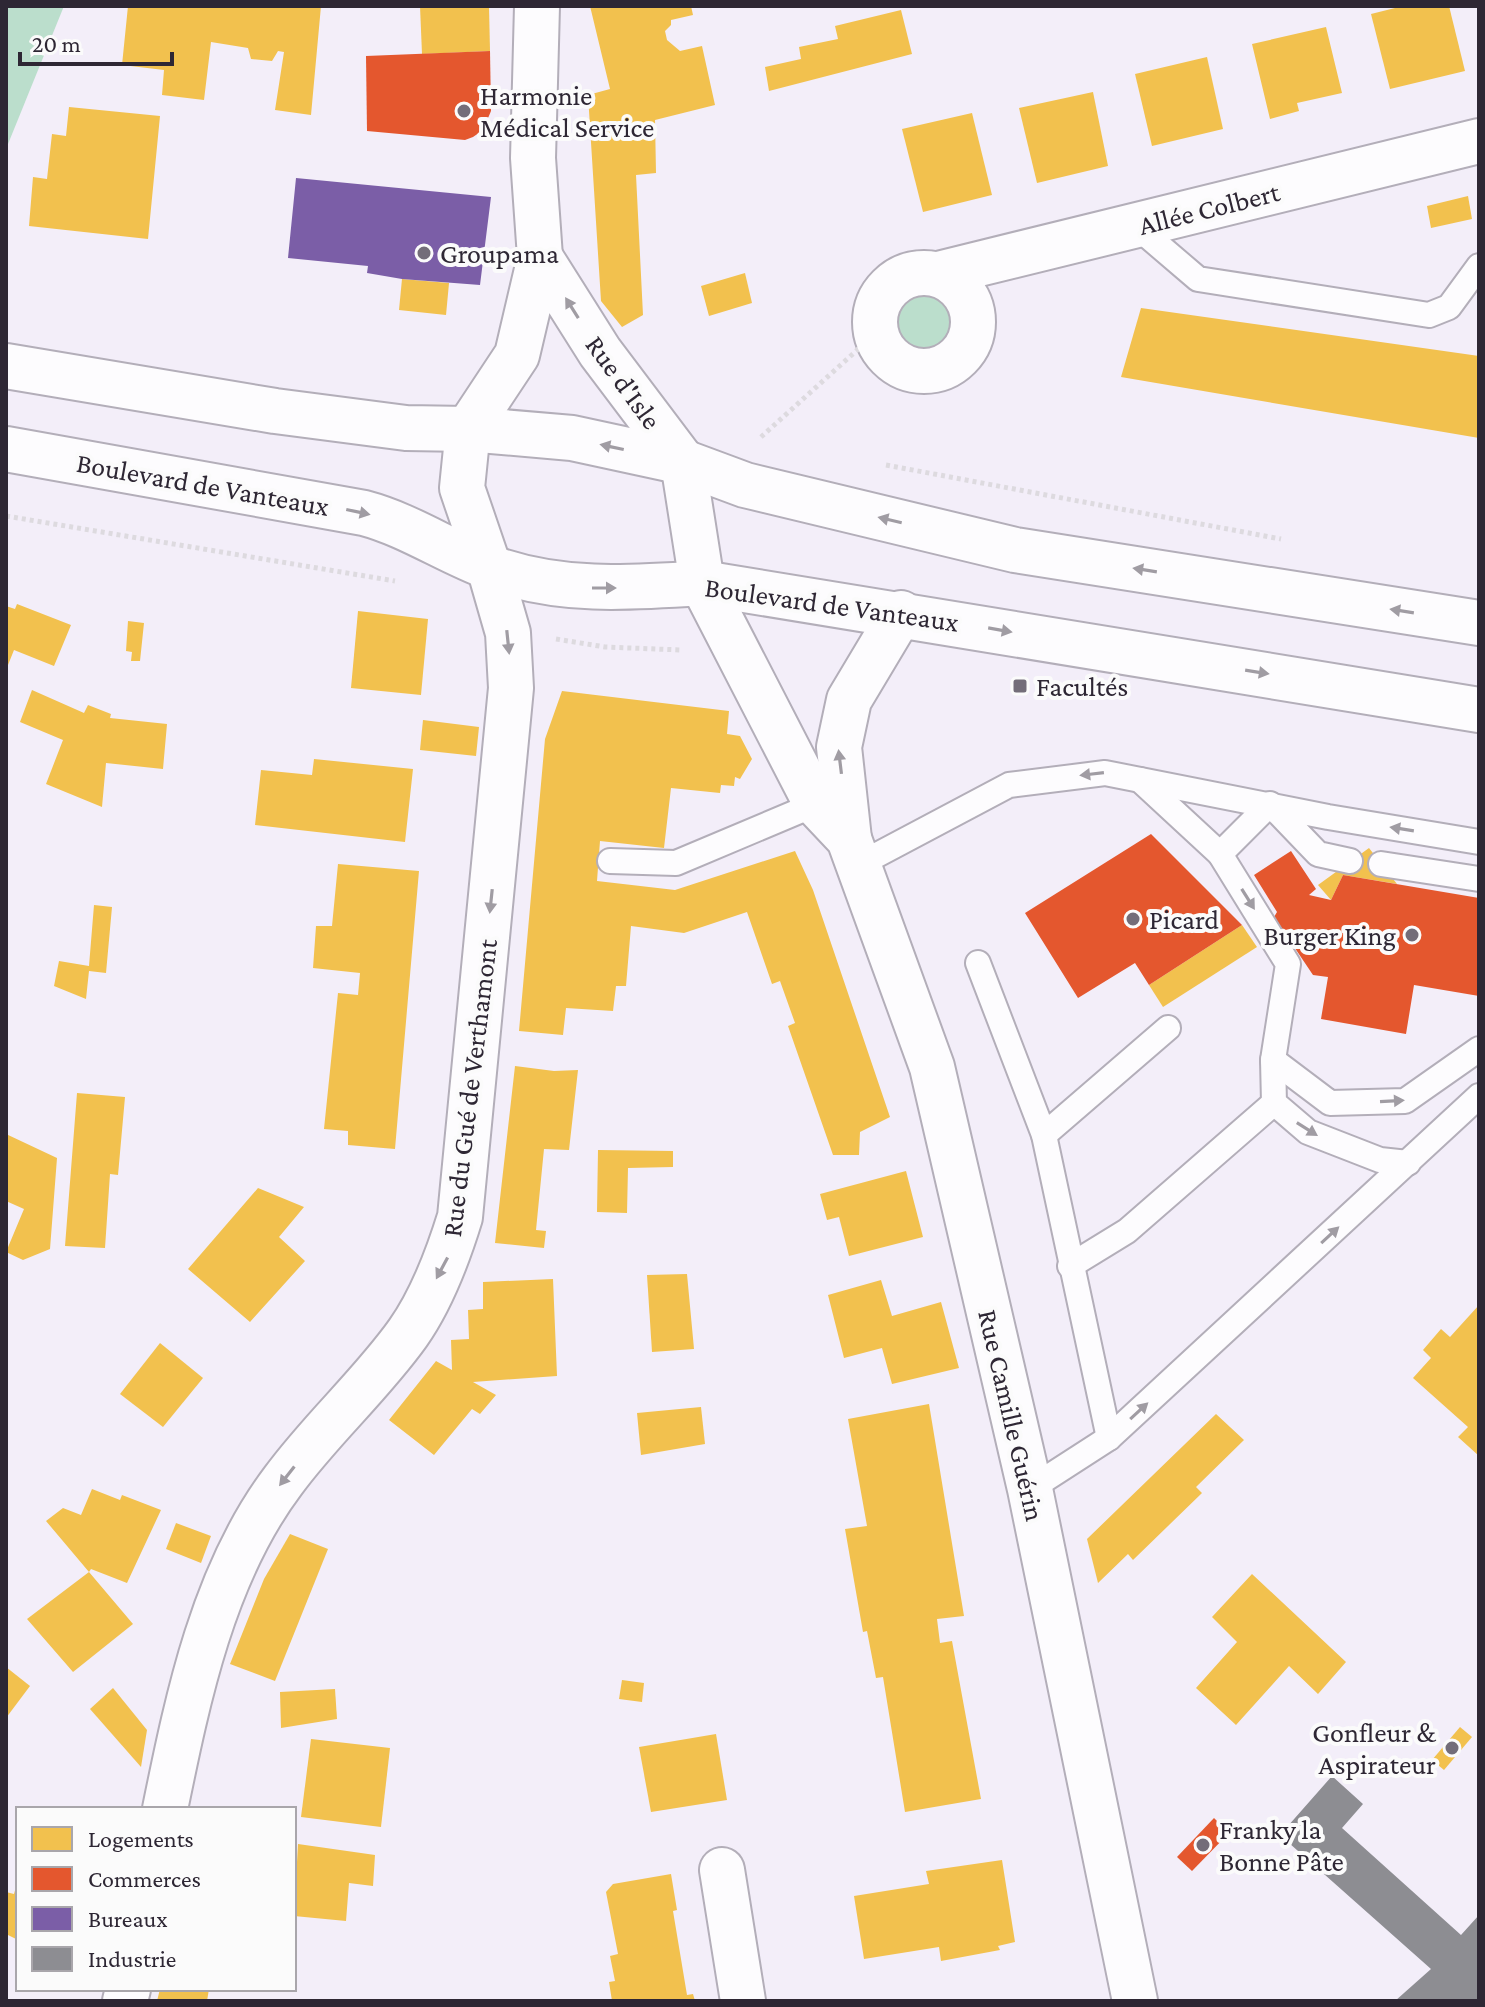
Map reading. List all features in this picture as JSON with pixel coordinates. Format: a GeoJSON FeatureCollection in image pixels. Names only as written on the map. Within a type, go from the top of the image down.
{"type":"FeatureCollection","features":[{"type":"Feature","properties":{"kind":"main road","name":"Rue d'Isle"},"geometry":{"type":"LineString","coordinates":[[462,488],[468,429],[517,355],[540,257],[533,158],[537,6]]}},
{"type":"Feature","properties":{"kind":"main road","name":"Allée Colbert"},"geometry":{"type":"LineString","coordinates":[[876,333],[876,309],[893,283],[907,276],[938,274],[1479,141]]}},
{"type":"Feature","properties":{"kind":"main road","name":"Rue d'Isle"},"geometry":{"type":"LineString","coordinates":[[540,257],[600,352],[683,462],[691,513]]}},
{"type":"Feature","properties":{"kind":"main road"},"geometry":{"type":"LineString","coordinates":[[876,333],[887,355],[900,366],[916,372],[932,372],[962,356],[972,333],[972,308],[965,293],[938,274]]}},
{"type":"Feature","properties":{"kind":"main road"},"geometry":{"type":"LineString","coordinates":[[6,366],[275,411],[406,428],[468,429],[572,438],[683,462],[745,485],[1015,550],[1479,623]]}},
{"type":"Feature","properties":{"kind":"main road","name":"Boulevard de Vanteaux"},"geometry":{"type":"LineString","coordinates":[[6,449],[364,513],[397,522],[489,567],[572,588],[702,583],[901,613],[1479,710]]}},
{"type":"Feature","properties":{"kind":"main road","name":"Rue du Gué de Verthamont"},"geometry":{"type":"LineString","coordinates":[[165,1807],[213,1614],[250,1536],[282,1482],[409,1332],[448,1256],[460,1217],[511,688],[508,633],[462,488]]}},
{"type":"Feature","properties":{"kind":"main road","name":"Rue Camille Guérin"},"geometry":{"type":"LineString","coordinates":[[691,513],[702,583],[816,804],[854,852]]}},
{"type":"Feature","properties":{"kind":"main road","name":"Rue Camille Guérin"},"geometry":{"type":"LineString","coordinates":[[901,613],[849,700],[842,731],[839,747],[854,852],[932,1067],[1030,1489],[1135,2001]]}},
{"type":"Feature","properties":{"kind":"main road"},"geometry":{"type":"LineString","coordinates":[[722,1870],[743,2001]]}},
{"type":"Feature","properties":{"kind":"lane"},"geometry":{"type":"LineString","coordinates":[[1136,226],[1198,279],[1429,315],[1449,307],[1479,266]]}},
{"type":"Feature","properties":{"kind":"lane"},"geometry":{"type":"LineString","coordinates":[[854,852],[1009,785],[1105,773],[1479,842]]}},
{"type":"Feature","properties":{"kind":"lane"},"geometry":{"type":"LineString","coordinates":[[1140,780],[1220,854],[1288,964],[1273,1060],[1274,1103],[1308,1132],[1380,1160],[1408,1163]]}},
{"type":"Feature","properties":{"kind":"lane"},"geometry":{"type":"LineString","coordinates":[[610,861],[676,863],[816,804]]}},
{"type":"Feature","properties":{"kind":"lane"},"geometry":{"type":"LineString","coordinates":[[1220,854],[1270,804]]}},
{"type":"Feature","properties":{"kind":"lane"},"geometry":{"type":"LineString","coordinates":[[1270,804],[1318,854],[1350,861]]}},
{"type":"Feature","properties":{"kind":"lane"},"geometry":{"type":"LineString","coordinates":[[1381,864],[1479,879]]}},
{"type":"Feature","properties":{"kind":"lane"},"geometry":{"type":"LineString","coordinates":[[978,963],[1044,1135],[1109,1438]]}},
{"type":"Feature","properties":{"kind":"lane"},"geometry":{"type":"LineString","coordinates":[[1044,1135],[1168,1028]]}},
{"type":"Feature","properties":{"kind":"lane"},"geometry":{"type":"LineString","coordinates":[[1273,1060],[1330,1103],[1405,1101],[1479,1049]]}},
{"type":"Feature","properties":{"kind":"lane"},"geometry":{"type":"LineString","coordinates":[[1030,1489],[1109,1438],[1479,1096]]}},
{"type":"Feature","properties":{"kind":"lane"},"geometry":{"type":"LineString","coordinates":[[1070,1266],[1127,1231],[1274,1103]]}},
{"type":"Feature","properties":{"kind":"path"},"geometry":{"type":"LineString","coordinates":[[761,437],[876,333]]}},
{"type":"Feature","properties":{"kind":"path"},"geometry":{"type":"LineString","coordinates":[[747,433],[774,441]]}},
{"type":"Feature","properties":{"kind":"path"},"geometry":{"type":"LineString","coordinates":[[873,463],[1290,541]]}},
{"type":"Feature","properties":{"kind":"path"},"geometry":{"type":"LineString","coordinates":[[6,516],[399,582]]}},
{"type":"Feature","properties":{"kind":"path"},"geometry":{"type":"LineString","coordinates":[[549,638],[605,647],[689,650]]}},
{"type":"Feature","properties":{"kind":"green space"},"geometry":{"type":"Polygon","coordinates":[[[6,6],[64,6],[6,149],[6,6]]]}},
{"type":"Feature","properties":{"kind":"green space"},"geometry":{"type":"Polygon","coordinates":[[[923,292],[945,300],[953,322],[945,344],[923,352],[901,344],[893,322],[901,300],[923,292]]]}},
{"type":"Feature","properties":{"kind":"building: Logements"},"geometry":{"type":"Polygon","coordinates":[[[128,6],[321,6],[311,115],[275,110],[284,52],[278,51],[272,61],[251,59],[248,48],[211,42],[204,100],[162,95],[164,70],[122,65],[128,6]]]}},
{"type":"Feature","properties":{"kind":"building: Logements"},"geometry":{"type":"Polygon","coordinates":[[[420,6],[489,6],[490,51],[422,54],[420,6]]]}},
{"type":"Feature","properties":{"kind":"building: Logements"},"geometry":{"type":"Polygon","coordinates":[[[590,6],[691,6],[693,15],[671,20],[665,31],[667,40],[680,51],[702,46],[715,105],[655,120],[656,173],[636,175],[643,315],[622,327],[601,301],[588,95],[610,89],[590,6]]]}},
{"type":"Feature","properties":{"kind":"building: Logements"},"geometry":{"type":"Polygon","coordinates":[[[1403,6],[1449,6],[1465,71],[1390,89],[1371,14],[1403,6]]]}},
{"type":"Feature","properties":{"kind":"building: Logements"},"geometry":{"type":"Polygon","coordinates":[[[901,10],[912,54],[769,91],[765,67],[801,59],[799,47],[838,39],[835,26],[901,10]]]}},
{"type":"Feature","properties":{"kind":"building: Logements"},"geometry":{"type":"Polygon","coordinates":[[[1326,27],[1342,93],[1297,103],[1299,111],[1270,119],[1252,44],[1326,27]]]}},
{"type":"Feature","properties":{"kind":"building: Logements"},"geometry":{"type":"Polygon","coordinates":[[[1207,57],[1223,129],[1152,146],[1135,74],[1207,57]]]}},
{"type":"Feature","properties":{"kind":"building: Logements"},"geometry":{"type":"Polygon","coordinates":[[[1093,92],[1108,166],[1037,183],[1019,108],[1093,92]]]}},
{"type":"Feature","properties":{"kind":"building: Logements"},"geometry":{"type":"Polygon","coordinates":[[[69,107],[160,116],[148,239],[29,226],[33,177],[47,179],[52,134],[66,136],[69,107]]]}},
{"type":"Feature","properties":{"kind":"building: Logements"},"geometry":{"type":"Polygon","coordinates":[[[972,113],[992,195],[923,212],[902,129],[972,113]]]}},
{"type":"Feature","properties":{"kind":"building: Logements"},"geometry":{"type":"Polygon","coordinates":[[[1468,196],[1472,219],[1431,228],[1427,206],[1468,196]]]}},
{"type":"Feature","properties":{"kind":"building: Logements"},"geometry":{"type":"Polygon","coordinates":[[[745,273],[752,303],[709,316],[701,286],[745,273]]]}},
{"type":"Feature","properties":{"kind":"building: Logements"},"geometry":{"type":"Polygon","coordinates":[[[402,279],[449,283],[446,315],[399,310],[402,279]]]}},
{"type":"Feature","properties":{"kind":"building: Logements"},"geometry":{"type":"Polygon","coordinates":[[[1141,308],[1479,356],[1479,438],[1121,377],[1141,308]]]}},
{"type":"Feature","properties":{"kind":"building: Logements"},"geometry":{"type":"Polygon","coordinates":[[[17,604],[71,625],[54,666],[14,650],[6,670],[6,606],[15,609],[17,604]]]}},
{"type":"Feature","properties":{"kind":"building: Logements"},"geometry":{"type":"Polygon","coordinates":[[[358,611],[428,619],[421,695],[351,688],[358,611]]]}},
{"type":"Feature","properties":{"kind":"building: Logements"},"geometry":{"type":"Polygon","coordinates":[[[128,621],[144,623],[140,661],[131,661],[132,652],[126,651],[128,621]]]}},
{"type":"Feature","properties":{"kind":"building: Logements"},"geometry":{"type":"Polygon","coordinates":[[[32,690],[84,713],[88,705],[111,714],[110,718],[167,724],[163,769],[106,763],[102,807],[46,784],[63,740],[20,722],[32,690]]]}},
{"type":"Feature","properties":{"kind":"building: Logements"},"geometry":{"type":"Polygon","coordinates":[[[562,691],[729,711],[727,734],[740,736],[752,759],[740,779],[735,777],[734,786],[721,785],[720,793],[671,788],[664,848],[600,841],[597,881],[675,890],[795,851],[813,890],[890,1117],[860,1132],[859,1155],[833,1155],[788,1026],[795,1023],[780,981],[772,984],[747,912],[684,933],[631,926],[626,986],[616,986],[613,1011],[566,1008],[563,1035],[519,1031],[545,739],[562,691]]]}},
{"type":"Feature","properties":{"kind":"building: Logements"},"geometry":{"type":"Polygon","coordinates":[[[423,720],[479,727],[476,756],[420,750],[423,720]]]}},
{"type":"Feature","properties":{"kind":"building: Logements"},"geometry":{"type":"Polygon","coordinates":[[[314,759],[413,769],[405,842],[255,825],[261,770],[312,775],[314,759]]]}},
{"type":"Feature","properties":{"kind":"building: Logements"},"geometry":{"type":"Polygon","coordinates":[[[1369,848],[1397,884],[1343,875],[1331,900],[1318,885],[1369,848]]]}},
{"type":"Feature","properties":{"kind":"building: Logements"},"geometry":{"type":"Polygon","coordinates":[[[338,864],[419,871],[395,1149],[348,1145],[348,1131],[324,1129],[338,993],[358,995],[360,973],[313,968],[316,926],[332,926],[338,864]]]}},
{"type":"Feature","properties":{"kind":"building: Logements"},"geometry":{"type":"Polygon","coordinates":[[[94,905],[112,907],[106,973],[89,971],[86,999],[54,986],[59,961],[89,966],[94,905]]]}},
{"type":"Feature","properties":{"kind":"building: Logements"},"geometry":{"type":"Polygon","coordinates":[[[1242,925],[1257,947],[1163,1007],[1149,985],[1242,925]]]}},
{"type":"Feature","properties":{"kind":"building: Logements"},"geometry":{"type":"Polygon","coordinates":[[[515,1066],[554,1071],[578,1070],[569,1150],[544,1149],[536,1230],[546,1231],[544,1248],[495,1243],[515,1066]]]}},
{"type":"Feature","properties":{"kind":"building: Logements"},"geometry":{"type":"Polygon","coordinates":[[[77,1093],[125,1097],[118,1175],[110,1174],[105,1248],[65,1246],[77,1093]]]}},
{"type":"Feature","properties":{"kind":"building: Logements"},"geometry":{"type":"Polygon","coordinates":[[[6,1134],[57,1158],[50,1249],[23,1260],[6,1252],[24,1209],[6,1201],[6,1134]]]}},
{"type":"Feature","properties":{"kind":"building: Logements"},"geometry":{"type":"Polygon","coordinates":[[[598,1150],[673,1151],[673,1167],[628,1168],[627,1213],[597,1212],[598,1150]]]}},
{"type":"Feature","properties":{"kind":"building: Logements"},"geometry":{"type":"Polygon","coordinates":[[[906,1171],[923,1237],[849,1256],[839,1217],[827,1220],[820,1194],[906,1171]]]}},
{"type":"Feature","properties":{"kind":"building: Logements"},"geometry":{"type":"Polygon","coordinates":[[[258,1188],[304,1207],[279,1237],[305,1261],[250,1322],[188,1269],[258,1188]]]}},
{"type":"Feature","properties":{"kind":"building: Logements"},"geometry":{"type":"Polygon","coordinates":[[[687,1274],[694,1349],[652,1352],[647,1275],[687,1274]]]}},
{"type":"Feature","properties":{"kind":"building: Logements"},"geometry":{"type":"Polygon","coordinates":[[[553,1279],[557,1376],[473,1382],[496,1395],[480,1414],[472,1409],[434,1455],[389,1420],[436,1361],[452,1370],[451,1340],[469,1339],[468,1310],[483,1309],[483,1282],[553,1279]]]}},
{"type":"Feature","properties":{"kind":"building: Logements"},"geometry":{"type":"Polygon","coordinates":[[[881,1280],[892,1316],[941,1302],[959,1368],[892,1384],[882,1348],[844,1358],[828,1295],[881,1280]]]}},
{"type":"Feature","properties":{"kind":"building: Logements"},"geometry":{"type":"Polygon","coordinates":[[[1479,1305],[1479,1456],[1458,1437],[1468,1427],[1413,1378],[1431,1358],[1423,1350],[1441,1329],[1450,1337],[1479,1305]]]}},
{"type":"Feature","properties":{"kind":"building: Logements"},"geometry":{"type":"Polygon","coordinates":[[[160,1343],[203,1378],[163,1427],[120,1394],[160,1343]]]}},
{"type":"Feature","properties":{"kind":"building: Logements"},"geometry":{"type":"Polygon","coordinates":[[[929,1404],[964,1616],[937,1619],[940,1643],[952,1641],[981,1799],[905,1812],[883,1677],[876,1678],[867,1631],[863,1632],[845,1529],[867,1526],[848,1419],[929,1404]]]}},
{"type":"Feature","properties":{"kind":"building: Logements"},"geometry":{"type":"Polygon","coordinates":[[[701,1407],[705,1444],[641,1455],[637,1413],[701,1407]]]}},
{"type":"Feature","properties":{"kind":"building: Logements"},"geometry":{"type":"Polygon","coordinates":[[[1216,1414],[1244,1440],[1196,1487],[1202,1493],[1133,1560],[1128,1554],[1098,1583],[1087,1539],[1216,1414]]]}},
{"type":"Feature","properties":{"kind":"building: Logements"},"geometry":{"type":"Polygon","coordinates":[[[92,1489],[120,1500],[122,1495],[161,1510],[127,1583],[91,1569],[89,1572],[46,1521],[63,1508],[81,1515],[92,1489]]]}},
{"type":"Feature","properties":{"kind":"building: Logements"},"geometry":{"type":"Polygon","coordinates":[[[176,1523],[211,1536],[201,1563],[166,1549],[176,1523]]]}},
{"type":"Feature","properties":{"kind":"building: Logements"},"geometry":{"type":"Polygon","coordinates":[[[290,1534],[328,1549],[275,1681],[230,1664],[264,1579],[290,1534]]]}},
{"type":"Feature","properties":{"kind":"building: Logements"},"geometry":{"type":"Polygon","coordinates":[[[89,1572],[133,1624],[73,1672],[27,1619],[89,1572]]]}},
{"type":"Feature","properties":{"kind":"building: Logements"},"geometry":{"type":"Polygon","coordinates":[[[1252,1574],[1346,1662],[1318,1694],[1289,1666],[1236,1725],[1196,1688],[1237,1642],[1212,1617],[1252,1574]]]}},
{"type":"Feature","properties":{"kind":"building: Logements"},"geometry":{"type":"Polygon","coordinates":[[[6,1667],[30,1686],[6,1718],[6,1667]]]}},
{"type":"Feature","properties":{"kind":"building: Logements"},"geometry":{"type":"Polygon","coordinates":[[[622,1680],[644,1683],[642,1702],[619,1699],[622,1680]]]}},
{"type":"Feature","properties":{"kind":"building: Logements"},"geometry":{"type":"Polygon","coordinates":[[[113,1688],[147,1730],[141,1767],[90,1709],[113,1688]]]}},
{"type":"Feature","properties":{"kind":"building: Logements"},"geometry":{"type":"Polygon","coordinates":[[[335,1689],[337,1719],[281,1728],[280,1692],[335,1689]]]}},
{"type":"Feature","properties":{"kind":"building: Logements","name":"Gonfleur & Aspirateur"},"geometry":{"type":"Polygon","coordinates":[[[1460,1727],[1472,1737],[1444,1770],[1432,1760],[1460,1727]]]}},
{"type":"Feature","properties":{"kind":"building: Logements"},"geometry":{"type":"Polygon","coordinates":[[[716,1734],[727,1800],[651,1812],[639,1747],[716,1734]]]}},
{"type":"Feature","properties":{"kind":"building: Logements"},"geometry":{"type":"Polygon","coordinates":[[[311,1739],[390,1748],[381,1827],[301,1817],[311,1739]]]}},
{"type":"Feature","properties":{"kind":"building: Logements"},"geometry":{"type":"Polygon","coordinates":[[[298,1844],[375,1855],[373,1886],[349,1883],[346,1921],[296,1916],[298,1844]]]}},
{"type":"Feature","properties":{"kind":"building: Logements"},"geometry":{"type":"Polygon","coordinates":[[[1002,1860],[1015,1942],[998,1946],[1000,1950],[941,1961],[939,1947],[864,1959],[854,1896],[929,1884],[926,1871],[1002,1860]]]}},
{"type":"Feature","properties":{"kind":"building: Logements"},"geometry":{"type":"Polygon","coordinates":[[[671,1874],[677,1910],[673,1911],[687,1995],[693,1994],[695,2001],[612,2001],[609,1982],[615,1981],[610,1956],[618,1954],[606,1892],[613,1884],[671,1874]]]}},
{"type":"Feature","properties":{"kind":"building: Logements"},"geometry":{"type":"Polygon","coordinates":[[[16,1886],[16,1939],[6,1934],[6,1892],[14,1894],[16,1886]]]}},
{"type":"Feature","properties":{"kind":"building: Logements"},"geometry":{"type":"Polygon","coordinates":[[[160,1991],[209,1991],[207,2001],[157,2001],[160,1991]]]}},
{"type":"Feature","properties":{"kind":"building: Commerces"},"geometry":{"type":"Polygon","coordinates":[[[490,51],[491,111],[483,130],[473,137],[465,140],[367,131],[366,56],[490,51]]]}},
{"type":"Feature","properties":{"kind":"building: Commerces","name":"Picard"},"geometry":{"type":"Polygon","coordinates":[[[1151,834],[1242,925],[1149,985],[1135,963],[1078,998],[1025,913],[1151,834]]]}},
{"type":"Feature","properties":{"kind":"building: Commerces"},"geometry":{"type":"Polygon","coordinates":[[[1291,851],[1316,889],[1309,895],[1331,900],[1343,875],[1479,898],[1479,996],[1414,985],[1406,1034],[1321,1019],[1328,977],[1313,975],[1274,917],[1277,912],[1254,875],[1291,851]]]}},
{"type":"Feature","properties":{"kind":"building: Commerces","name":"Franky la Bonne Pâte"},"geometry":{"type":"Polygon","coordinates":[[[1214,1818],[1229,1833],[1192,1871],[1177,1857],[1214,1818]]]}},
{"type":"Feature","properties":{"kind":"building: Bureaux"},"geometry":{"type":"Polygon","coordinates":[[[296,178],[491,197],[480,285],[402,279],[367,273],[368,266],[288,258],[296,178]]]}},
{"type":"Feature","properties":{"kind":"building: Industrie"},"geometry":{"type":"Polygon","coordinates":[[[1332,1776],[1363,1804],[1342,1828],[1461,1935],[1479,1915],[1479,2001],[1395,2001],[1431,1969],[1280,1835],[1332,1776]]]}},
{"type":"Feature","properties":{"kind":"place","name":"Harmonie Médical Service"},"geometry":{"type":"Point","coordinates":[464,111]}},
{"type":"Feature","properties":{"kind":"place","name":"Groupama"},"geometry":{"type":"Point","coordinates":[424,253]}},
{"type":"Feature","properties":{"kind":"place","name":"Facultés"},"geometry":{"type":"Point","coordinates":[1020,686]}},
{"type":"Feature","properties":{"kind":"place","name":"Picard"},"geometry":{"type":"Point","coordinates":[1133,919]}},
{"type":"Feature","properties":{"kind":"place","name":"Burger King"},"geometry":{"type":"Point","coordinates":[1412,935]}},
{"type":"Feature","properties":{"kind":"place","name":"Gonfleur & Aspirateur"},"geometry":{"type":"Point","coordinates":[1452,1748]}},
{"type":"Feature","properties":{"kind":"place","name":"Franky la Bonne Pâte"},"geometry":{"type":"Point","coordinates":[1203,1845]}}]}
